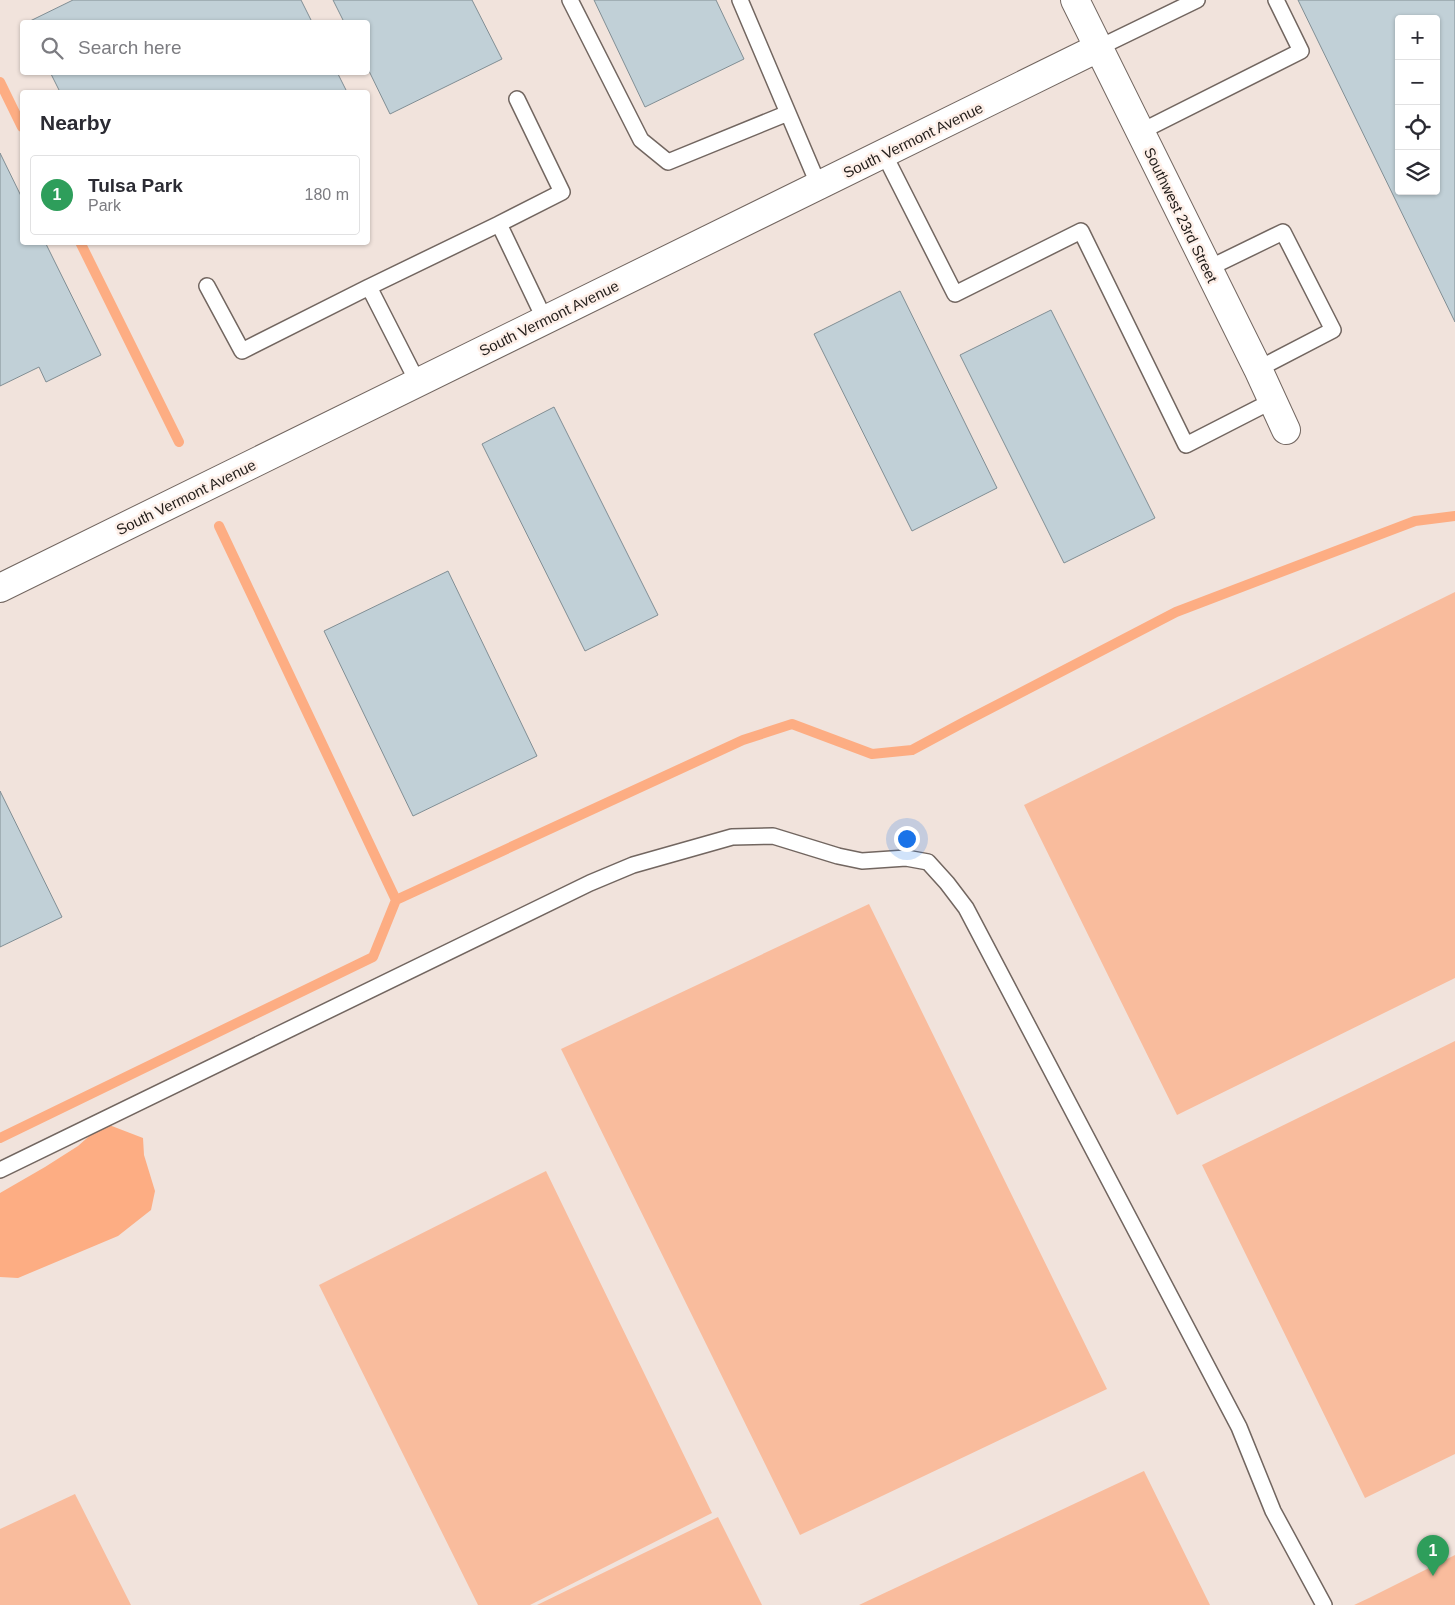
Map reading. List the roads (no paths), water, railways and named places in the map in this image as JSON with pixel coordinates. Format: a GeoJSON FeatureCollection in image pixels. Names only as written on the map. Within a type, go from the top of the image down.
{"type":"FeatureCollection","features":[{"type":"Feature","properties":{"kind":"street","name":"Southwest 23rd Street"},"geometry":{"type":"LineString","coordinates":[[1075,0],[1286,430]]}},
{"type":"Feature","properties":{"kind":"street","name":"South Vermont Avenue"},"geometry":{"type":"LineString","coordinates":[[0,588],[1098,48]]}},
{"type":"Feature","properties":{"kind":"lane"},"geometry":{"type":"LineString","coordinates":[[570,0],[641,140],[668,162],[788,113]]}},
{"type":"Feature","properties":{"kind":"lane"},"geometry":{"type":"LineString","coordinates":[[740,0],[819,186]]}},
{"type":"Feature","properties":{"kind":"lane"},"geometry":{"type":"LineString","coordinates":[[1098,48],[1197,0]]}},
{"type":"Feature","properties":{"kind":"lane"},"geometry":{"type":"LineString","coordinates":[[1140,132],[1301,51],[1276,0]]}},
{"type":"Feature","properties":{"kind":"lane"},"geometry":{"type":"LineString","coordinates":[[207,286],[242,351],[562,192],[518,99]]}},
{"type":"Feature","properties":{"kind":"lane"},"geometry":{"type":"LineString","coordinates":[[884,154],[955,294],[1081,231],[1186,445],[1272,401]]}},
{"type":"Feature","properties":{"kind":"lane"},"geometry":{"type":"LineString","coordinates":[[499,224],[545,320]]}},
{"type":"Feature","properties":{"kind":"lane"},"geometry":{"type":"LineString","coordinates":[[1208,269],[1283,232],[1333,330],[1258,370]]}},
{"type":"Feature","properties":{"kind":"lane"},"geometry":{"type":"LineString","coordinates":[[369,287],[418,383]]}},
{"type":"Feature","properties":{"kind":"lane"},"geometry":{"type":"LineString","coordinates":[[0,1170],[590,883],[633,864],[732,837],[773,836],[838,856],[862,861],[906,858],[928,862],[947,882],[966,908],[1239,1427],[1272,1511],[1324,1605]]}},
{"type":"Feature","properties":{"kind":"waterway"},"geometry":{"type":"LineString","coordinates":[[0,82],[20,123]]}},
{"type":"Feature","properties":{"kind":"waterway"},"geometry":{"type":"LineString","coordinates":[[81,245],[179,442]]}},
{"type":"Feature","properties":{"kind":"waterway"},"geometry":{"type":"LineString","coordinates":[[0,1138],[373,957],[396,900],[743,740],[792,724],[872,754],[912,750],[1176,612],[1415,521],[1455,516]]}},
{"type":"Feature","properties":{"kind":"waterway"},"geometry":{"type":"LineString","coordinates":[[219,526],[396,900]]}},
{"type":"Feature","properties":{"kind":"place","name":"Tulsa Park"},"geometry":{"type":"Point","coordinates":[1433,1576]}}]}
